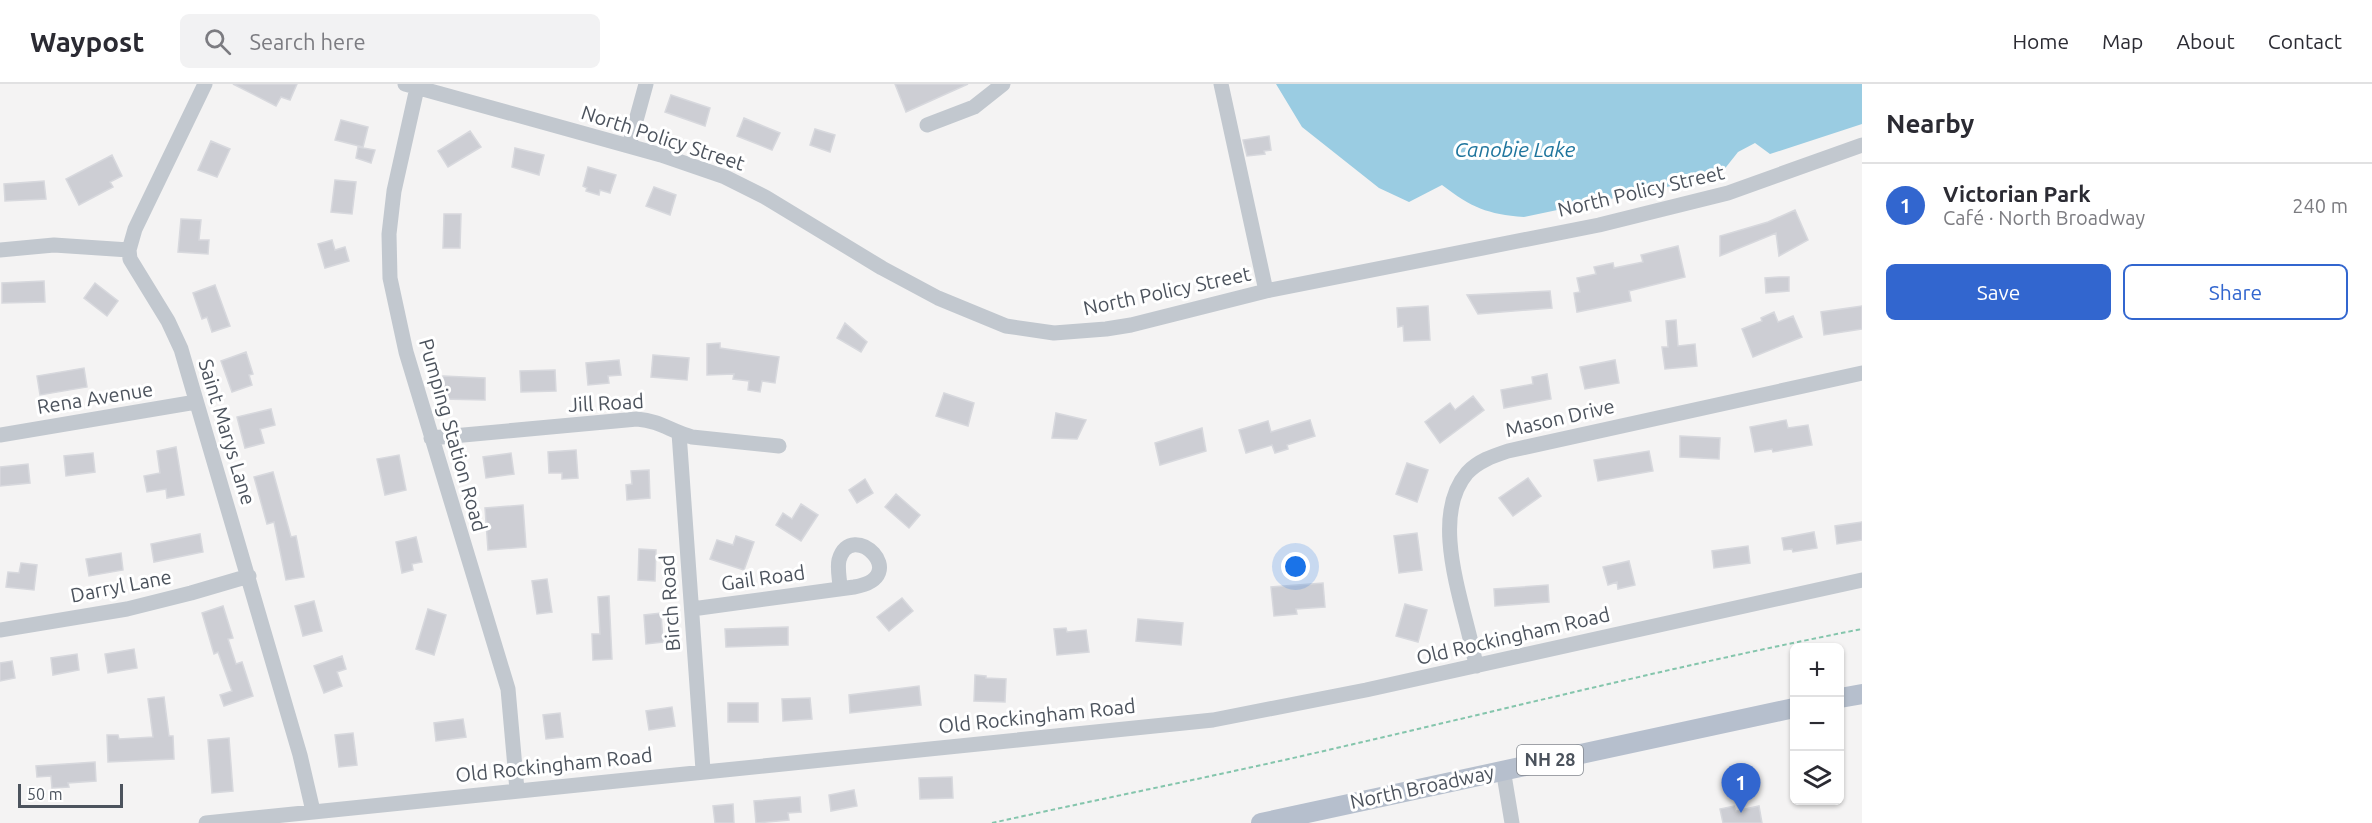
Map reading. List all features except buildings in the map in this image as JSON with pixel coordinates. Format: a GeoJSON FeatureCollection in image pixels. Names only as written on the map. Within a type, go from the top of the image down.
{"type":"FeatureCollection","features":[{"type":"Feature","properties":{"kind":"main road"},"geometry":{"type":"LineString","coordinates":[[1844,698],[1862,694]]}},
{"type":"Feature","properties":{"kind":"main road","name":"North Broadway"},"geometry":{"type":"LineString","coordinates":[[1261,823],[1790,709]]}},
{"type":"Feature","properties":{"kind":"street"},"geometry":{"type":"LineString","coordinates":[[0,250],[54,245],[129,250],[135,229],[205,84]]}},
{"type":"Feature","properties":{"kind":"street"},"geometry":{"type":"LineString","coordinates":[[629,146],[646,84]]}},
{"type":"Feature","properties":{"kind":"street"},"geometry":{"type":"LineString","coordinates":[[927,125],[974,107],[1003,84]]}},
{"type":"Feature","properties":{"kind":"street"},"geometry":{"type":"LineString","coordinates":[[1221,84],[1266,291]]}},
{"type":"Feature","properties":{"kind":"street","name":"North Policy Street"},"geometry":{"type":"LineString","coordinates":[[411,86],[704,169],[746,186],[910,284],[960,308],[1006,326],[1054,333],[1106,329],[1266,291],[1599,225],[1695,202],[1759,183],[1862,145]]}},
{"type":"Feature","properties":{"kind":"street","name":"Pumping Station Road"},"geometry":{"type":"LineString","coordinates":[[411,86],[389,234],[393,298],[431,438],[508,689],[517,790]]}},
{"type":"Feature","properties":{"kind":"street","name":"Saint Marys Lane"},"geometry":{"type":"LineString","coordinates":[[129,250],[133,267],[175,334],[249,576],[300,755],[313,811]]}},
{"type":"Feature","properties":{"kind":"street","name":"Mason Drive"},"geometry":{"type":"LineString","coordinates":[[1476,666],[1452,559],[1450,515],[1458,486],[1479,462],[1508,451],[1862,372]]}},
{"type":"Feature","properties":{"kind":"street","name":"Rena Avenue"},"geometry":{"type":"LineString","coordinates":[[0,435],[196,402]]}},
{"type":"Feature","properties":{"kind":"street","name":"Jill Road"},"geometry":{"type":"LineString","coordinates":[[431,438],[637,419],[661,423],[679,433],[779,446]]}},
{"type":"Feature","properties":{"kind":"street","name":"Birch Road"},"geometry":{"type":"LineString","coordinates":[[679,433],[703,770]]}},
{"type":"Feature","properties":{"kind":"street","name":"Darryl Lane"},"geometry":{"type":"LineString","coordinates":[[0,630],[127,609],[249,576]]}},
{"type":"Feature","properties":{"kind":"street","name":"Old Rockingham Road"},"geometry":{"type":"LineString","coordinates":[[206,823],[703,770],[1213,720],[1476,666],[1862,580]]}},
{"type":"Feature","properties":{"kind":"street","name":"Gail Road"},"geometry":{"type":"LineString","coordinates":[[692,609],[840,588]]}},
{"type":"Feature","properties":{"kind":"street"},"geometry":{"type":"LineString","coordinates":[[1503,770],[1512,823]]}},
{"type":"Feature","properties":{"kind":"path"},"geometry":{"type":"LineString","coordinates":[[992,823],[1327,750],[1728,656],[1862,629]]}},
{"type":"Feature","properties":{"kind":"water","name":"Canobie Lake"},"geometry":{"type":"Polygon","coordinates":[[[1276,84],[1862,84],[1862,124],[1770,154],[1755,143],[1738,152],[1719,176],[1524,217],[1480,209],[1442,185],[1409,202],[1379,188],[1302,127],[1276,84]]]}},
{"type":"Feature","properties":{"kind":"place","name":"Victorian Park"},"geometry":{"type":"Point","coordinates":[1741,813]}}]}
